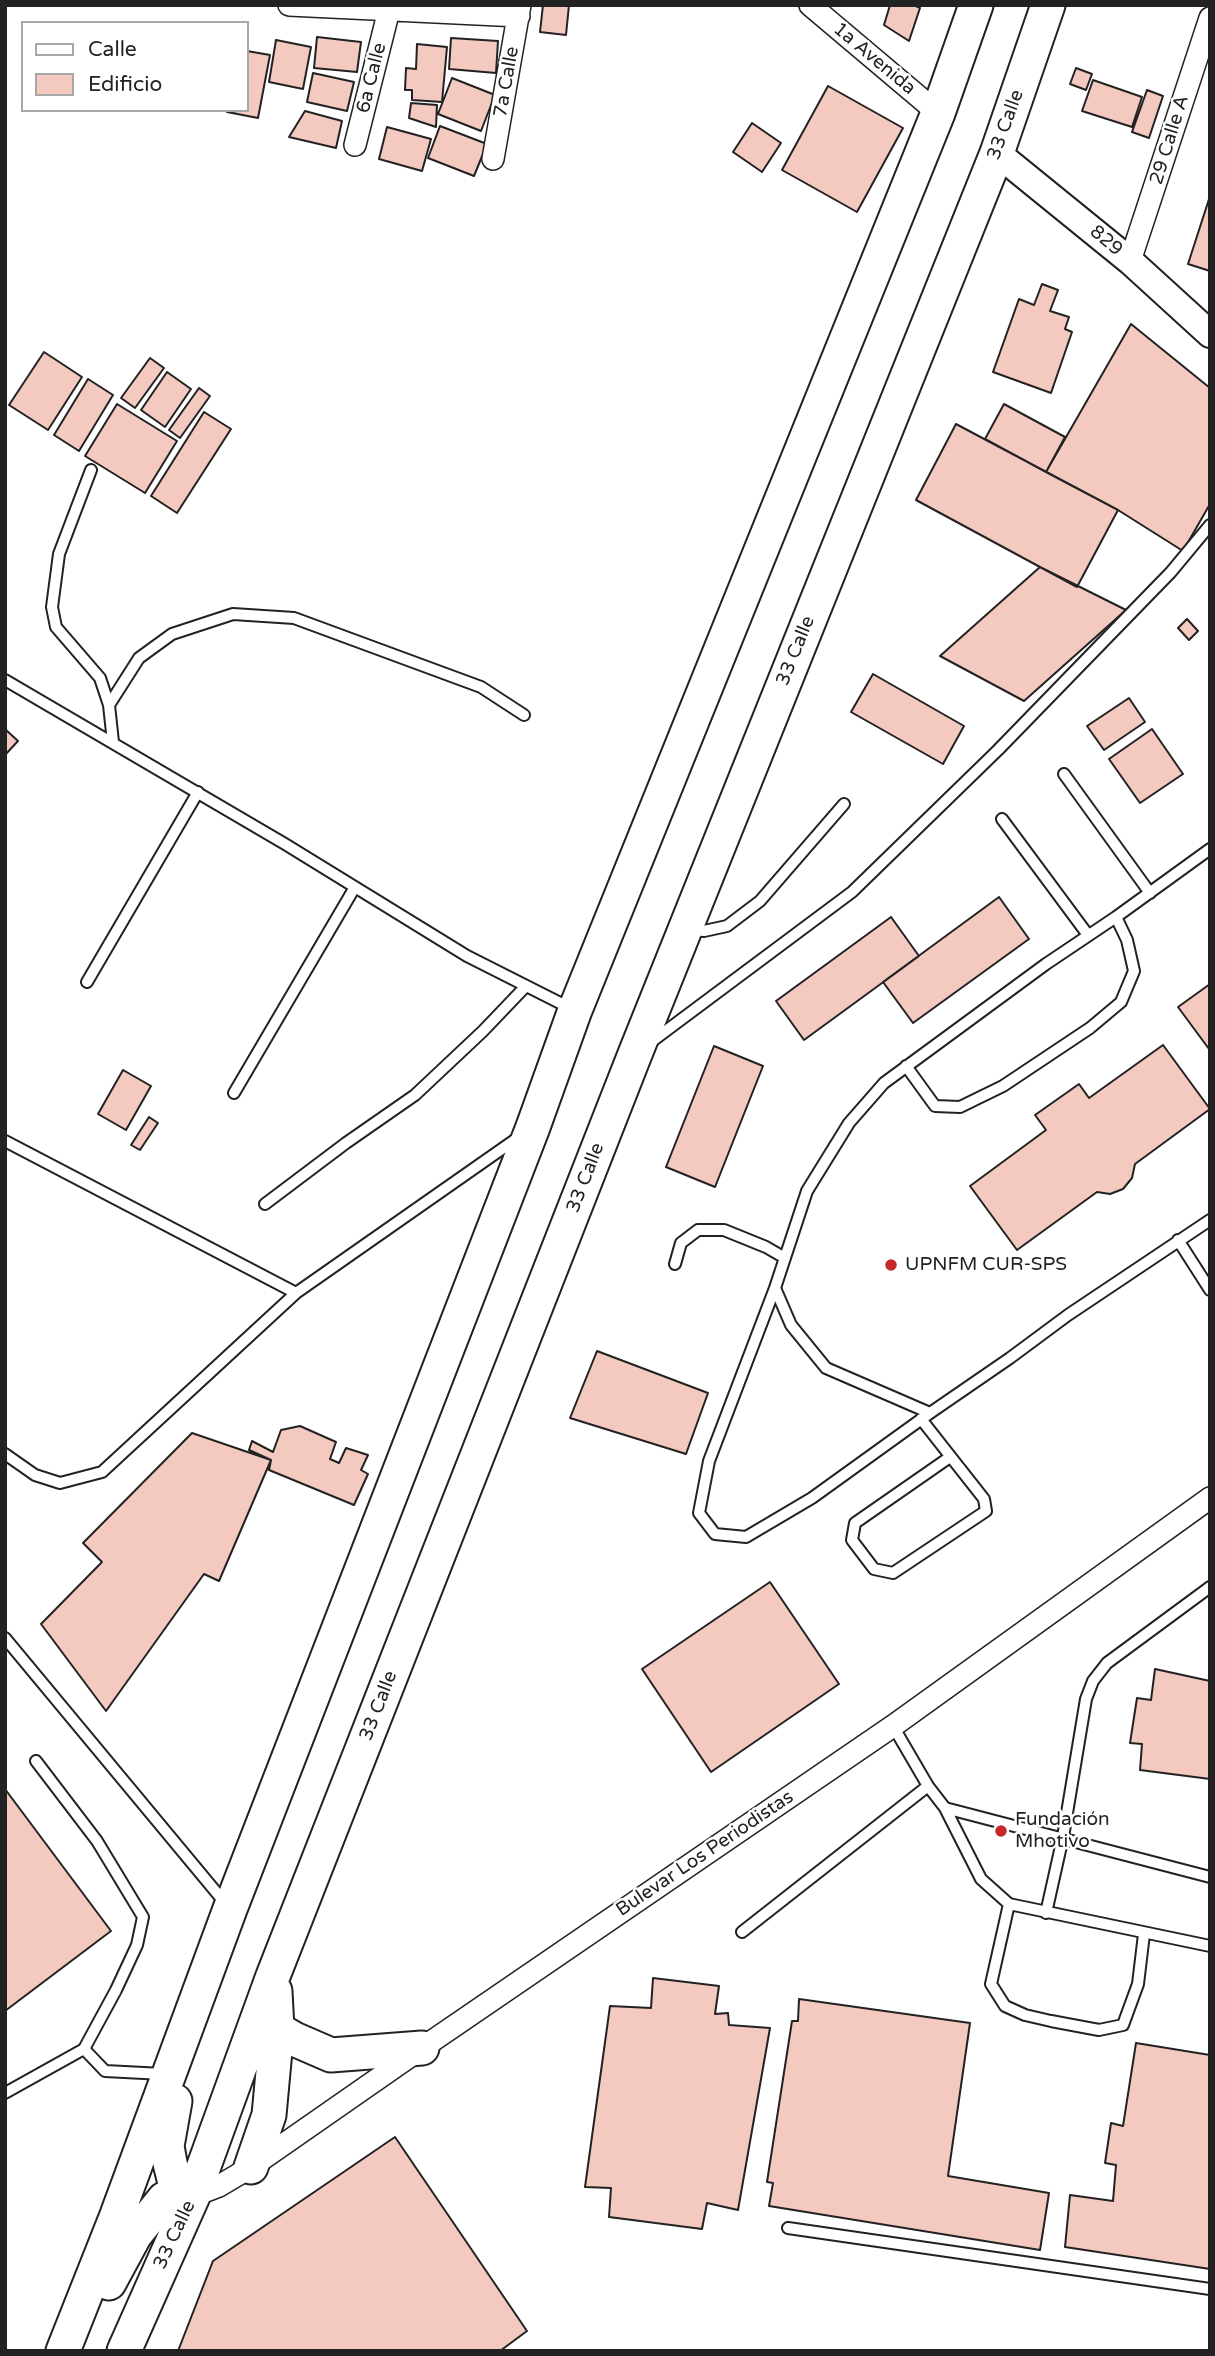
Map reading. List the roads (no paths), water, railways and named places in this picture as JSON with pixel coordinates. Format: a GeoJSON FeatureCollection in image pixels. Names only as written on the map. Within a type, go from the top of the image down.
{"type":"FeatureCollection","features":[{"type":"Feature","properties":{"kind":"main road"},"geometry":{"type":"LineString","coordinates":[[63,2351],[176,2074],[230,1909],[533,1127],[575,1010],[938,113],[976,5]]}},
{"type":"Feature","properties":{"kind":"main road","name":"33 Calle"},"geometry":{"type":"LineString","coordinates":[[124,2351],[193,2196],[273,1976],[684,929],[997,153],[1048,5]]}},
{"type":"Feature","properties":{"kind":"main road"},"geometry":{"type":"LineString","coordinates":[[251,2167],[269,2115],[277,2029],[273,1976]]}},
{"type":"Feature","properties":{"kind":"main road"},"geometry":{"type":"LineString","coordinates":[[277,2029],[331,2055],[422,2048]]}},
{"type":"Feature","properties":{"kind":"main road"},"geometry":{"type":"LineString","coordinates":[[176,2074],[167,2146],[174,2179],[179,2187],[193,2196]]}},
{"type":"Feature","properties":{"kind":"main road"},"geometry":{"type":"LineString","coordinates":[[78,2351],[135,2235],[164,2199],[174,2194],[193,2196]]}},
{"type":"Feature","properties":{"kind":"street"},"geometry":{"type":"LineString","coordinates":[[289,5],[389,10],[519,11]]}},
{"type":"Feature","properties":{"kind":"street","name":"1a Avenida"},"geometry":{"type":"LineString","coordinates":[[810,5],[938,113]]}},
{"type":"Feature","properties":{"kind":"street","name":"6a Calle"},"geometry":{"type":"LineString","coordinates":[[355,145],[389,10]]}},
{"type":"Feature","properties":{"kind":"street","name":"7a Calle"},"geometry":{"type":"LineString","coordinates":[[493,159],[519,11]]}},
{"type":"Feature","properties":{"kind":"street","name":"29 Calle A"},"geometry":{"type":"LineString","coordinates":[[1130,261],[1202,66],[1210,18]]}},
{"type":"Feature","properties":{"kind":"street","name":"829"},"geometry":{"type":"LineString","coordinates":[[997,153],[1130,261],[1210,334]]}},
{"type":"Feature","properties":{"kind":"street","name":"Bulevar Los Periodistas"},"geometry":{"type":"LineString","coordinates":[[193,2196],[219,2186],[251,2167],[893,1726],[1210,1498]]}},
{"type":"Feature","properties":{"kind":"lane"},"geometry":{"type":"LineString","coordinates":[[91,470],[59,554],[52,607],[56,627],[100,678],[109,705],[113,742]]}},
{"type":"Feature","properties":{"kind":"lane"},"geometry":{"type":"LineString","coordinates":[[635,1054],[852,892],[1008,740],[1171,572],[1210,525]]}},
{"type":"Feature","properties":{"kind":"lane"},"geometry":{"type":"LineString","coordinates":[[109,705],[139,658],[172,634],[233,614],[294,618],[481,687],[524,715]]}},
{"type":"Feature","properties":{"kind":"lane"},"geometry":{"type":"LineString","coordinates":[[5,680],[198,792],[467,956],[575,1010]]}},
{"type":"Feature","properties":{"kind":"lane"},"geometry":{"type":"LineString","coordinates":[[1064,774],[1150,893]]}},
{"type":"Feature","properties":{"kind":"lane"},"geometry":{"type":"LineString","coordinates":[[87,982],[198,792]]}},
{"type":"Feature","properties":{"kind":"lane"},"geometry":{"type":"LineString","coordinates":[[684,929],[705,931],[727,926],[760,901],[844,804]]}},
{"type":"Feature","properties":{"kind":"lane"},"geometry":{"type":"LineString","coordinates":[[1002,819],[1088,935]]}},
{"type":"Feature","properties":{"kind":"lane"},"geometry":{"type":"LineString","coordinates":[[1210,849],[906,1066],[884,1083],[849,1123],[807,1191],[775,1288],[709,1461],[699,1513],[715,1534],[746,1537],[812,1498],[925,1416],[1210,1220]]}},
{"type":"Feature","properties":{"kind":"lane"},"geometry":{"type":"LineString","coordinates":[[234,1093],[355,887]]}},
{"type":"Feature","properties":{"kind":"lane"},"geometry":{"type":"LineString","coordinates":[[906,1066],[935,1106],[960,1107],[1003,1086],[1090,1028],[1121,1002],[1134,971],[1127,940],[1116,917]]}},
{"type":"Feature","properties":{"kind":"lane"},"geometry":{"type":"LineString","coordinates":[[265,1204],[345,1143],[415,1095],[526,986]]}},
{"type":"Feature","properties":{"kind":"lane"},"geometry":{"type":"LineString","coordinates":[[5,1454],[35,1475],[60,1483],[102,1472],[296,1293],[533,1127]]}},
{"type":"Feature","properties":{"kind":"lane"},"geometry":{"type":"LineString","coordinates":[[5,1141],[296,1293]]}},
{"type":"Feature","properties":{"kind":"lane"},"geometry":{"type":"LineString","coordinates":[[675,1264],[681,1244],[698,1230],[724,1230],[785,1258]]}},
{"type":"Feature","properties":{"kind":"lane"},"geometry":{"type":"LineString","coordinates":[[1178,1240],[1210,1290]]}},
{"type":"Feature","properties":{"kind":"lane"},"geometry":{"type":"LineString","coordinates":[[775,1288],[791,1325],[826,1368],[925,1416],[950,1457],[984,1499],[986,1511],[894,1573],[874,1569],[852,1540],[855,1523],[950,1457]]}},
{"type":"Feature","properties":{"kind":"lane"},"geometry":{"type":"LineString","coordinates":[[1046,1913],[1063,1837],[1086,1699],[1093,1681],[1107,1663],[1210,1587]]}},
{"type":"Feature","properties":{"kind":"lane"},"geometry":{"type":"LineString","coordinates":[[5,1638],[230,1909]]}},
{"type":"Feature","properties":{"kind":"lane"},"geometry":{"type":"LineString","coordinates":[[893,1726],[928,1786],[945,1808],[981,1879],[1009,1904],[1210,1947]]}},
{"type":"Feature","properties":{"kind":"lane"},"geometry":{"type":"LineString","coordinates":[[5,2093],[84,2049],[116,1990],[136,1945],[143,1917],[97,1841],[36,1761]]}},
{"type":"Feature","properties":{"kind":"lane"},"geometry":{"type":"LineString","coordinates":[[741,1932],[928,1786]]}},
{"type":"Feature","properties":{"kind":"lane"},"geometry":{"type":"LineString","coordinates":[[945,1808],[1210,1877]]}},
{"type":"Feature","properties":{"kind":"lane"},"geometry":{"type":"LineString","coordinates":[[1009,1904],[991,1984],[1005,2006],[1025,2015],[1051,2021],[1099,2030],[1123,2025],[1138,1984],[1144,1934]]}},
{"type":"Feature","properties":{"kind":"lane"},"geometry":{"type":"LineString","coordinates":[[84,2049],[105,2071],[176,2074]]}},
{"type":"Feature","properties":{"kind":"lane"},"geometry":{"type":"LineString","coordinates":[[788,2228],[1210,2290]]}},
{"type":"Feature","properties":{"kind":"place","name":"UPNFM CUR-SPS"},"geometry":{"type":"Point","coordinates":[891,1265]}},
{"type":"Feature","properties":{"kind":"place","name":"Fundación Mhotivo"},"geometry":{"type":"Point","coordinates":[1001,1831]}}]}
